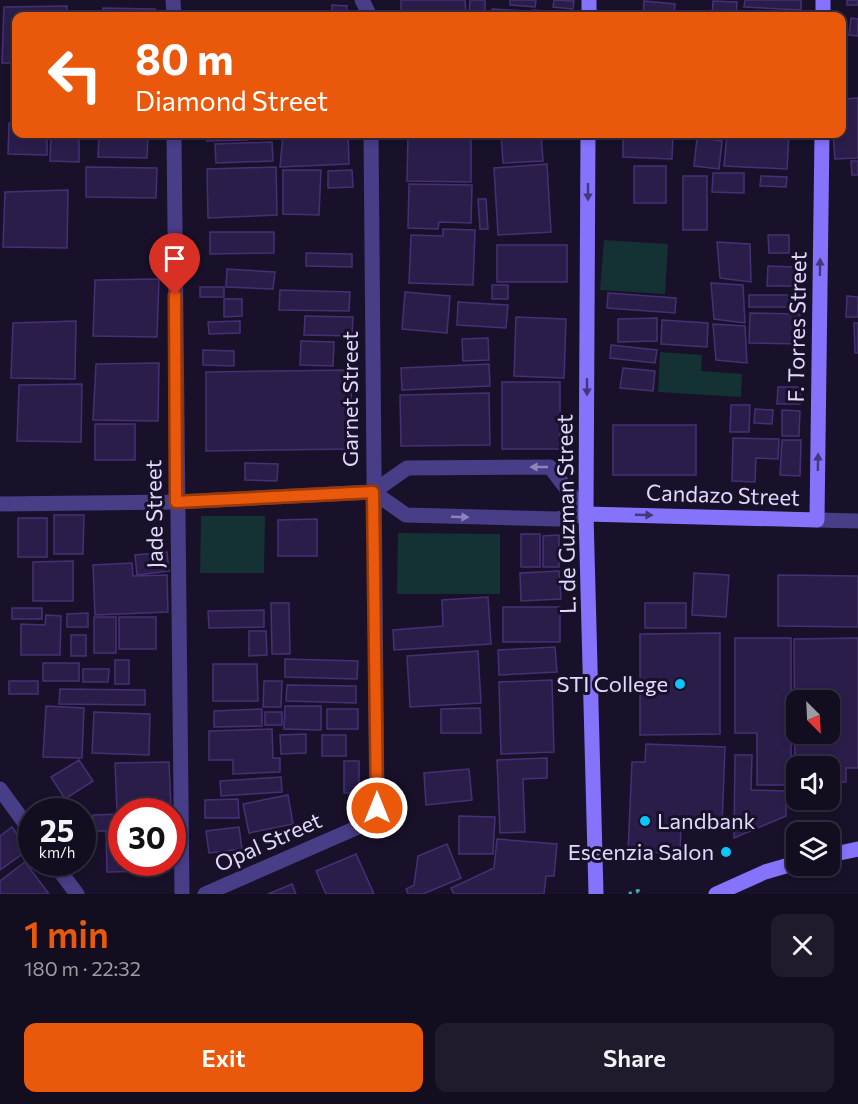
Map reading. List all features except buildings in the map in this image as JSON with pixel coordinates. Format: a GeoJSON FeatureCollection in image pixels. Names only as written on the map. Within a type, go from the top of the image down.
{"type":"FeatureCollection","features":[{"type":"Feature","properties":{"kind":"street","name":"Jade Street"},"geometry":{"type":"LineString","coordinates":[[174,138],[176,502],[182,894]]}},
{"type":"Feature","properties":{"kind":"street","name":"Garnet Street"},"geometry":{"type":"LineString","coordinates":[[371,138],[377,808]]}},
{"type":"Feature","properties":{"kind":"street","name":"L. de Guzman Street"},"geometry":{"type":"LineString","coordinates":[[588,138],[586,514],[596,894]]}},
{"type":"Feature","properties":{"kind":"street","name":"F. Torres Street"},"geometry":{"type":"LineString","coordinates":[[817,520],[822,138]]}},
{"type":"Feature","properties":{"kind":"street"},"geometry":{"type":"LineString","coordinates":[[0,504],[176,502],[373,492],[407,468],[550,467],[586,514],[557,519],[406,515],[373,492]]}},
{"type":"Feature","properties":{"kind":"street","name":"Candazo Street"},"geometry":{"type":"LineString","coordinates":[[586,514],[858,520]]}},
{"type":"Feature","properties":{"kind":"street"},"geometry":{"type":"LineString","coordinates":[[0,789],[18,814]]}},
{"type":"Feature","properties":{"kind":"street","name":"Opal Street"},"geometry":{"type":"LineString","coordinates":[[205,894],[356,828],[377,808]]}},
{"type":"Feature","properties":{"kind":"street"},"geometry":{"type":"LineString","coordinates":[[840,853],[858,849]]}},
{"type":"Feature","properties":{"kind":"street"},"geometry":{"type":"LineString","coordinates":[[716,894],[765,872],[786,866]]}},
{"type":"Feature","properties":{"kind":"street"},"geometry":{"type":"LineString","coordinates":[[63,876],[76,894]]}},
{"type":"Feature","properties":{"kind":"path"},"geometry":{"type":"LineString","coordinates":[[628,894],[638,891],[639,894]]}},
{"type":"Feature","properties":{"kind":"green space"},"geometry":{"type":"Polygon","coordinates":[[[604,240],[668,244],[665,294],[600,290],[604,240]]]}},
{"type":"Feature","properties":{"kind":"green space"},"geometry":{"type":"Polygon","coordinates":[[[660,352],[702,355],[701,371],[742,374],[741,397],[658,392],[660,352]]]}},
{"type":"Feature","properties":{"kind":"green space"},"geometry":{"type":"Polygon","coordinates":[[[201,516],[265,516],[264,573],[200,573],[201,516]]]}},
{"type":"Feature","properties":{"kind":"green space"},"geometry":{"type":"Polygon","coordinates":[[[398,533],[500,534],[500,594],[397,594],[398,533]]]}},
{"type":"Feature","properties":{"kind":"place","name":"STI College"},"geometry":{"type":"Point","coordinates":[680,684]}},
{"type":"Feature","properties":{"kind":"place","name":"Landbank"},"geometry":{"type":"Point","coordinates":[645,821]}},
{"type":"Feature","properties":{"kind":"place","name":"Escenzia Salon"},"geometry":{"type":"Point","coordinates":[726,852]}},
{"type":"Feature","properties":{"kind":"route"},"geometry":{"type":"LineString","coordinates":[[175,295],[176,502],[373,492],[377,808]]}}]}
